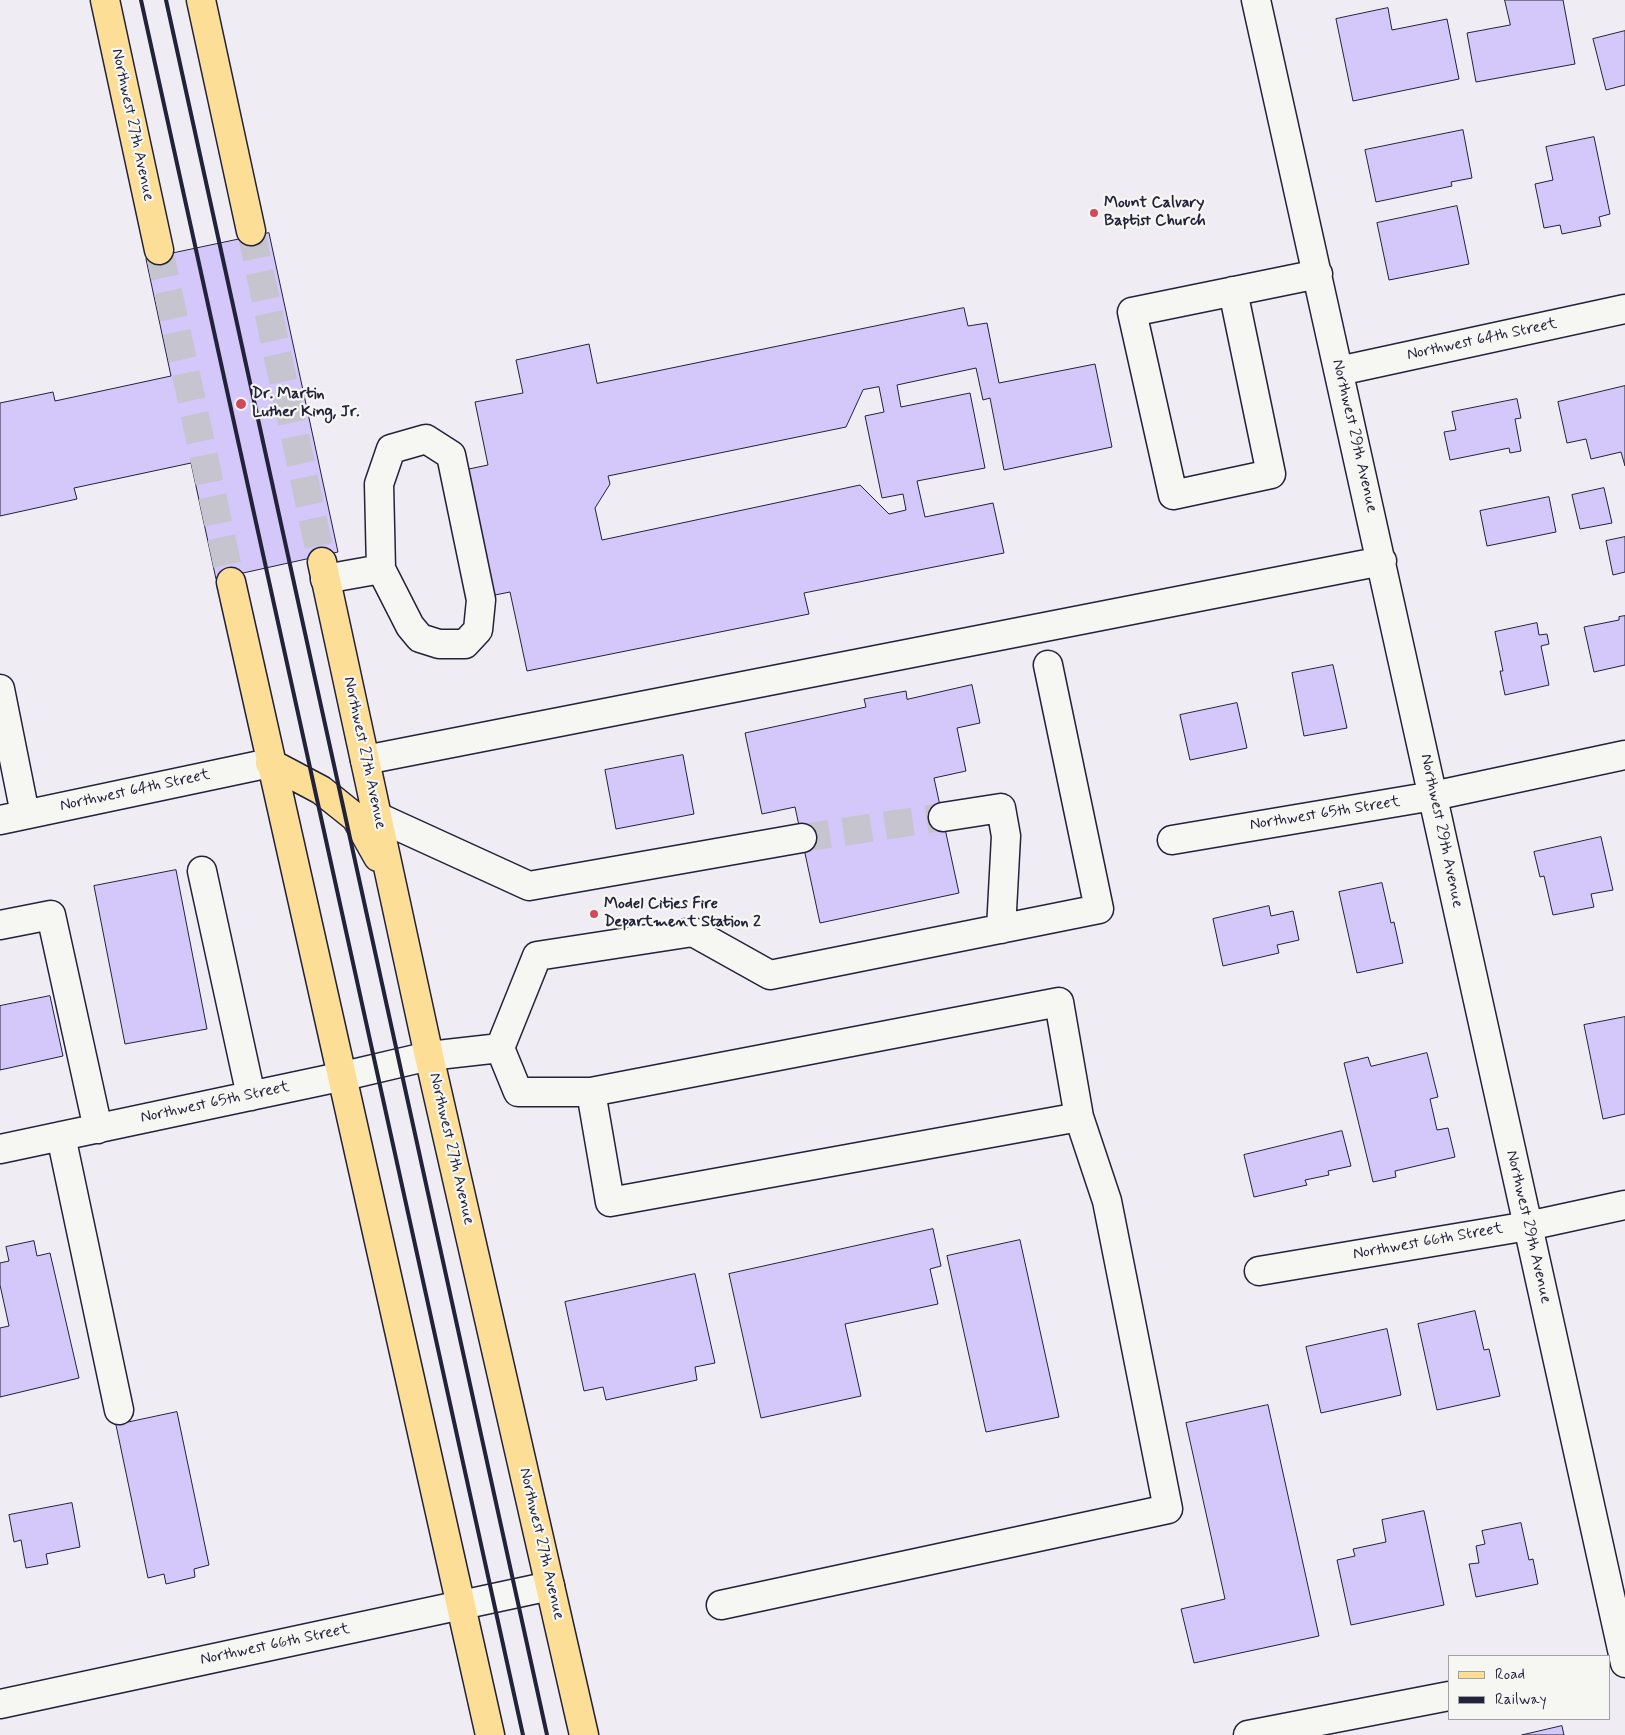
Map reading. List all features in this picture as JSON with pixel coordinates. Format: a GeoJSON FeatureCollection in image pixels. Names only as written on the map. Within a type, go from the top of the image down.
{"type":"FeatureCollection","features":[{"type":"Feature","properties":{"kind":"main road","name":"Northwest 27th Avenue"},"geometry":{"type":"LineString","coordinates":[[105,0],[159,250]]}},
{"type":"Feature","properties":{"kind":"main road"},"geometry":{"type":"LineString","coordinates":[[201,0],[251,231]]}},
{"type":"Feature","properties":{"kind":"main road","name":"Northwest 27th Avenue"},"geometry":{"type":"LineString","coordinates":[[324,570],[429,1056],[584,1735]]}},
{"type":"Feature","properties":{"kind":"main road"},"geometry":{"type":"LineString","coordinates":[[231,582],[270,763],[344,1076],[490,1735]]}},
{"type":"Feature","properties":{"kind":"main road"},"geometry":{"type":"LineString","coordinates":[[270,763],[321,790],[356,818],[390,878]]}},
{"type":"Feature","properties":{"kind":"street","name":"Northwest 29th Avenue"},"geometry":{"type":"LineString","coordinates":[[1256,0],[1340,371],[1625,1662]]}},
{"type":"Feature","properties":{"kind":"street"},"geometry":{"type":"LineString","coordinates":[[1233,291],[1270,474],[1173,495],[1132,312],[1233,291],[1318,274]]}},
{"type":"Feature","properties":{"kind":"street","name":"Northwest 64th Street"},"geometry":{"type":"LineString","coordinates":[[1340,371],[1625,309]]}},
{"type":"Feature","properties":{"kind":"street"},"geometry":{"type":"LineString","coordinates":[[426,439],[451,456],[481,600],[478,630],[465,644],[439,644],[420,638],[410,626],[381,569],[380,484],[391,449],[426,439]]}},
{"type":"Feature","properties":{"kind":"street"},"geometry":{"type":"LineString","coordinates":[[364,760],[1382,561]]}},
{"type":"Feature","properties":{"kind":"street"},"geometry":{"type":"LineString","coordinates":[[324,570],[381,569]]}},
{"type":"Feature","properties":{"kind":"street"},"geometry":{"type":"LineString","coordinates":[[721,1605],[1168,1509],[1107,1201],[1079,1117],[1058,1002],[591,1092],[518,1092],[500,1048],[537,956],[693,932],[770,975],[1099,909],[1048,664]]}},
{"type":"Feature","properties":{"kind":"street"},"geometry":{"type":"LineString","coordinates":[[0,689],[13,817]]}},
{"type":"Feature","properties":{"kind":"street","name":"Northwest 65th Street"},"geometry":{"type":"LineString","coordinates":[[1172,840],[1433,796],[1625,755]]}},
{"type":"Feature","properties":{"kind":"street","name":"Northwest 64th Street"},"geometry":{"type":"LineString","coordinates":[[13,817],[270,763]]}},
{"type":"Feature","properties":{"kind":"street"},"geometry":{"type":"LineString","coordinates":[[942,817],[1001,808],[1006,836],[1001,929]]}},
{"type":"Feature","properties":{"kind":"street"},"geometry":{"type":"LineString","coordinates":[[378,817],[529,886],[802,838]]}},
{"type":"Feature","properties":{"kind":"street"},"geometry":{"type":"LineString","coordinates":[[202,871],[251,1096]]}},
{"type":"Feature","properties":{"kind":"street"},"geometry":{"type":"LineString","coordinates":[[0,925],[51,915],[98,1128]]}},
{"type":"Feature","properties":{"kind":"street","name":"Northwest 65th Street"},"geometry":{"type":"LineString","coordinates":[[0,1149],[344,1076],[429,1056],[500,1048]]}},
{"type":"Feature","properties":{"kind":"street"},"geometry":{"type":"LineString","coordinates":[[591,1092],[610,1202],[1079,1117]]}},
{"type":"Feature","properties":{"kind":"street"},"geometry":{"type":"LineString","coordinates":[[61,1136],[119,1410]]}},
{"type":"Feature","properties":{"kind":"street","name":"Northwest 66th Street"},"geometry":{"type":"LineString","coordinates":[[1259,1271],[1528,1226],[1625,1205]]}},
{"type":"Feature","properties":{"kind":"street","name":"Northwest 66th Street"},"geometry":{"type":"LineString","coordinates":[[0,1704],[550,1586]]}},
{"type":"Feature","properties":{"kind":"street"},"geometry":{"type":"LineString","coordinates":[[1610,1664],[1625,1662]]}},
{"type":"Feature","properties":{"kind":"street"},"geometry":{"type":"LineString","coordinates":[[1248,1735],[1448,1696]]}},
{"type":"Feature","properties":{"kind":"building"},"geometry":{"type":"Polygon","coordinates":[[[1505,0],[1563,0],[1575,64],[1476,82],[1467,33],[1510,25],[1505,0]]]}},
{"type":"Feature","properties":{"kind":"building"},"geometry":{"type":"Polygon","coordinates":[[[1388,8],[1392,30],[1447,19],[1459,79],[1353,101],[1336,19],[1388,8]]]}},
{"type":"Feature","properties":{"kind":"building"},"geometry":{"type":"Polygon","coordinates":[[[1625,31],[1625,85],[1606,90],[1593,39],[1625,31]]]}},
{"type":"Feature","properties":{"kind":"building"},"geometry":{"type":"Polygon","coordinates":[[[1463,130],[1472,178],[1451,182],[1452,186],[1376,202],[1365,150],[1463,130]]]}},
{"type":"Feature","properties":{"kind":"building"},"geometry":{"type":"Polygon","coordinates":[[[1594,137],[1610,214],[1599,217],[1601,226],[1562,234],[1560,225],[1544,228],[1535,184],[1553,180],[1546,147],[1594,137]]]}},
{"type":"Feature","properties":{"kind":"building"},"geometry":{"type":"Polygon","coordinates":[[[1457,206],[1469,264],[1389,280],[1377,223],[1457,206]]]}},
{"type":"Feature","properties":{"kind":"building"},"geometry":{"type":"Polygon","coordinates":[[[269,233],[338,552],[216,579],[191,463],[74,488],[77,499],[0,516],[0,403],[53,392],[55,401],[171,376],[146,259],[269,233]]]}},
{"type":"Feature","properties":{"kind":"building"},"geometry":{"type":"Polygon","coordinates":[[[964,308],[968,326],[987,323],[999,383],[1095,364],[1112,447],[1004,470],[990,398],[983,400],[976,368],[897,385],[901,407],[970,393],[985,468],[917,481],[925,517],[993,503],[1004,553],[804,593],[809,614],[527,671],[510,592],[490,596],[464,470],[488,465],[475,402],[523,393],[516,360],[589,344],[597,383],[964,308]],[[879,387],[863,390],[846,427],[608,476],[610,484],[595,508],[602,540],[860,485],[889,514],[906,510],[903,494],[882,498],[865,416],[884,412],[879,387]]]}},
{"type":"Feature","properties":{"kind":"building"},"geometry":{"type":"Polygon","coordinates":[[[1625,386],[1625,466],[1621,452],[1591,459],[1586,439],[1567,443],[1558,402],[1625,386]]]}},
{"type":"Feature","properties":{"kind":"building"},"geometry":{"type":"Polygon","coordinates":[[[1517,399],[1521,418],[1515,419],[1521,451],[1510,453],[1509,448],[1450,460],[1444,432],[1456,430],[1452,412],[1517,399]]]}},
{"type":"Feature","properties":{"kind":"building"},"geometry":{"type":"Polygon","coordinates":[[[1604,488],[1612,523],[1580,529],[1572,495],[1604,488]]]}},
{"type":"Feature","properties":{"kind":"building"},"geometry":{"type":"Polygon","coordinates":[[[1549,497],[1556,532],[1487,546],[1480,511],[1549,497]]]}},
{"type":"Feature","properties":{"kind":"building"},"geometry":{"type":"Polygon","coordinates":[[[1625,537],[1625,572],[1613,575],[1606,541],[1625,537]]]}},
{"type":"Feature","properties":{"kind":"building"},"geometry":{"type":"Polygon","coordinates":[[[1625,616],[1625,665],[1594,672],[1584,627],[1619,620],[1619,617],[1625,616]]]}},
{"type":"Feature","properties":{"kind":"building"},"geometry":{"type":"Polygon","coordinates":[[[1537,623],[1539,635],[1547,634],[1549,644],[1541,646],[1549,685],[1505,695],[1500,671],[1503,671],[1495,632],[1537,623]]]}},
{"type":"Feature","properties":{"kind":"building"},"geometry":{"type":"Polygon","coordinates":[[[1333,665],[1347,728],[1304,736],[1292,673],[1333,665]]]}},
{"type":"Feature","properties":{"kind":"building"},"geometry":{"type":"Polygon","coordinates":[[[972,685],[980,723],[957,728],[966,771],[934,778],[959,893],[820,923],[795,807],[762,814],[745,733],[866,707],[864,699],[906,691],[907,699],[972,685]]]}},
{"type":"Feature","properties":{"kind":"building"},"geometry":{"type":"Polygon","coordinates":[[[1237,703],[1247,748],[1190,760],[1180,715],[1237,703]]]}},
{"type":"Feature","properties":{"kind":"building"},"geometry":{"type":"Polygon","coordinates":[[[683,755],[694,814],[616,829],[605,770],[683,755]]]}},
{"type":"Feature","properties":{"kind":"building"},"geometry":{"type":"Polygon","coordinates":[[[1601,837],[1613,890],[1591,894],[1594,907],[1553,915],[1544,876],[1540,877],[1534,852],[1601,837]]]}},
{"type":"Feature","properties":{"kind":"building"},"geometry":{"type":"Polygon","coordinates":[[[176,870],[207,1029],[125,1044],[94,886],[176,870]]]}},
{"type":"Feature","properties":{"kind":"building"},"geometry":{"type":"Polygon","coordinates":[[[1382,883],[1391,923],[1394,922],[1403,963],[1357,973],[1339,892],[1382,883]]]}},
{"type":"Feature","properties":{"kind":"building"},"geometry":{"type":"Polygon","coordinates":[[[1269,906],[1271,916],[1293,911],[1299,940],[1277,945],[1279,953],[1223,966],[1213,919],[1269,906]]]}},
{"type":"Feature","properties":{"kind":"building"},"geometry":{"type":"Polygon","coordinates":[[[50,996],[63,1056],[0,1070],[0,1006],[50,996]]]}},
{"type":"Feature","properties":{"kind":"building"},"geometry":{"type":"Polygon","coordinates":[[[1625,1017],[1625,1114],[1603,1119],[1584,1025],[1625,1017]]]}},
{"type":"Feature","properties":{"kind":"building"},"geometry":{"type":"Polygon","coordinates":[[[1427,1053],[1438,1097],[1430,1099],[1437,1130],[1448,1128],[1455,1157],[1395,1171],[1396,1177],[1373,1182],[1344,1063],[1368,1057],[1371,1066],[1427,1053]]]}},
{"type":"Feature","properties":{"kind":"building"},"geometry":{"type":"Polygon","coordinates":[[[1342,1131],[1351,1166],[1328,1171],[1329,1175],[1305,1180],[1307,1185],[1254,1197],[1244,1155],[1342,1131]]]}},
{"type":"Feature","properties":{"kind":"building"},"geometry":{"type":"Polygon","coordinates":[[[933,1229],[941,1266],[930,1269],[938,1304],[845,1324],[861,1396],[761,1418],[729,1274],[933,1229]]]}},
{"type":"Feature","properties":{"kind":"building"},"geometry":{"type":"Polygon","coordinates":[[[1020,1240],[1059,1417],[986,1432],[947,1256],[1020,1240]]]}},
{"type":"Feature","properties":{"kind":"building"},"geometry":{"type":"Polygon","coordinates":[[[34,1241],[37,1256],[50,1253],[79,1378],[0,1397],[0,1328],[9,1326],[0,1285],[0,1263],[9,1261],[6,1247],[34,1241]]]}},
{"type":"Feature","properties":{"kind":"building"},"geometry":{"type":"Polygon","coordinates":[[[695,1274],[715,1363],[695,1367],[697,1380],[606,1400],[603,1387],[584,1391],[565,1302],[695,1274]]]}},
{"type":"Feature","properties":{"kind":"building"},"geometry":{"type":"Polygon","coordinates":[[[1475,1311],[1484,1350],[1489,1349],[1500,1396],[1437,1410],[1418,1324],[1475,1311]]]}},
{"type":"Feature","properties":{"kind":"building"},"geometry":{"type":"Polygon","coordinates":[[[1387,1329],[1401,1395],[1321,1413],[1306,1347],[1387,1329]]]}},
{"type":"Feature","properties":{"kind":"building"},"geometry":{"type":"Polygon","coordinates":[[[1268,1405],[1319,1636],[1194,1663],[1181,1609],[1225,1599],[1186,1423],[1268,1405]]]}},
{"type":"Feature","properties":{"kind":"building"},"geometry":{"type":"Polygon","coordinates":[[[177,1412],[209,1565],[194,1569],[195,1577],[166,1584],[164,1574],[148,1578],[116,1425],[177,1412]]]}},
{"type":"Feature","properties":{"kind":"building"},"geometry":{"type":"Polygon","coordinates":[[[72,1503],[80,1547],[46,1554],[48,1564],[26,1568],[21,1540],[14,1542],[9,1515],[72,1503]]]}},
{"type":"Feature","properties":{"kind":"building"},"geometry":{"type":"Polygon","coordinates":[[[1424,1511],[1444,1605],[1351,1625],[1337,1560],[1355,1556],[1353,1549],[1386,1542],[1382,1520],[1424,1511]]]}},
{"type":"Feature","properties":{"kind":"building"},"geometry":{"type":"Polygon","coordinates":[[[1521,1523],[1529,1560],[1533,1559],[1538,1584],[1476,1597],[1469,1564],[1479,1563],[1476,1546],[1485,1544],[1482,1531],[1521,1523]]]}},
{"type":"Feature","properties":{"kind":"building"},"geometry":{"type":"Polygon","coordinates":[[[1562,1726],[1564,1735],[1522,1735],[1562,1726]]]}},
{"type":"Feature","properties":{"kind":"tunnel"},"geometry":{"type":"LineString","coordinates":[[251,231],[322,562]]}},
{"type":"Feature","properties":{"kind":"tunnel"},"geometry":{"type":"LineString","coordinates":[[159,250],[231,582]]}},
{"type":"Feature","properties":{"kind":"tunnel"},"geometry":{"type":"LineString","coordinates":[[802,838],[943,817]]}},
{"type":"Feature","properties":{"kind":"railway"},"geometry":{"type":"LineString","coordinates":[[141,0],[523,1735]]}},
{"type":"Feature","properties":{"kind":"railway"},"geometry":{"type":"LineString","coordinates":[[166,0],[547,1735]]}},
{"type":"Feature","properties":{"kind":"place","name":"Mount Calvary Baptist Church"},"geometry":{"type":"Point","coordinates":[1094,213]}},
{"type":"Feature","properties":{"kind":"place","name":"Dr. Martin Luther King, Jr."},"geometry":{"type":"Point","coordinates":[241,404]}},
{"type":"Feature","properties":{"kind":"place","name":"Model Cities Fire Department Station 2"},"geometry":{"type":"Point","coordinates":[594,914]}}]}
